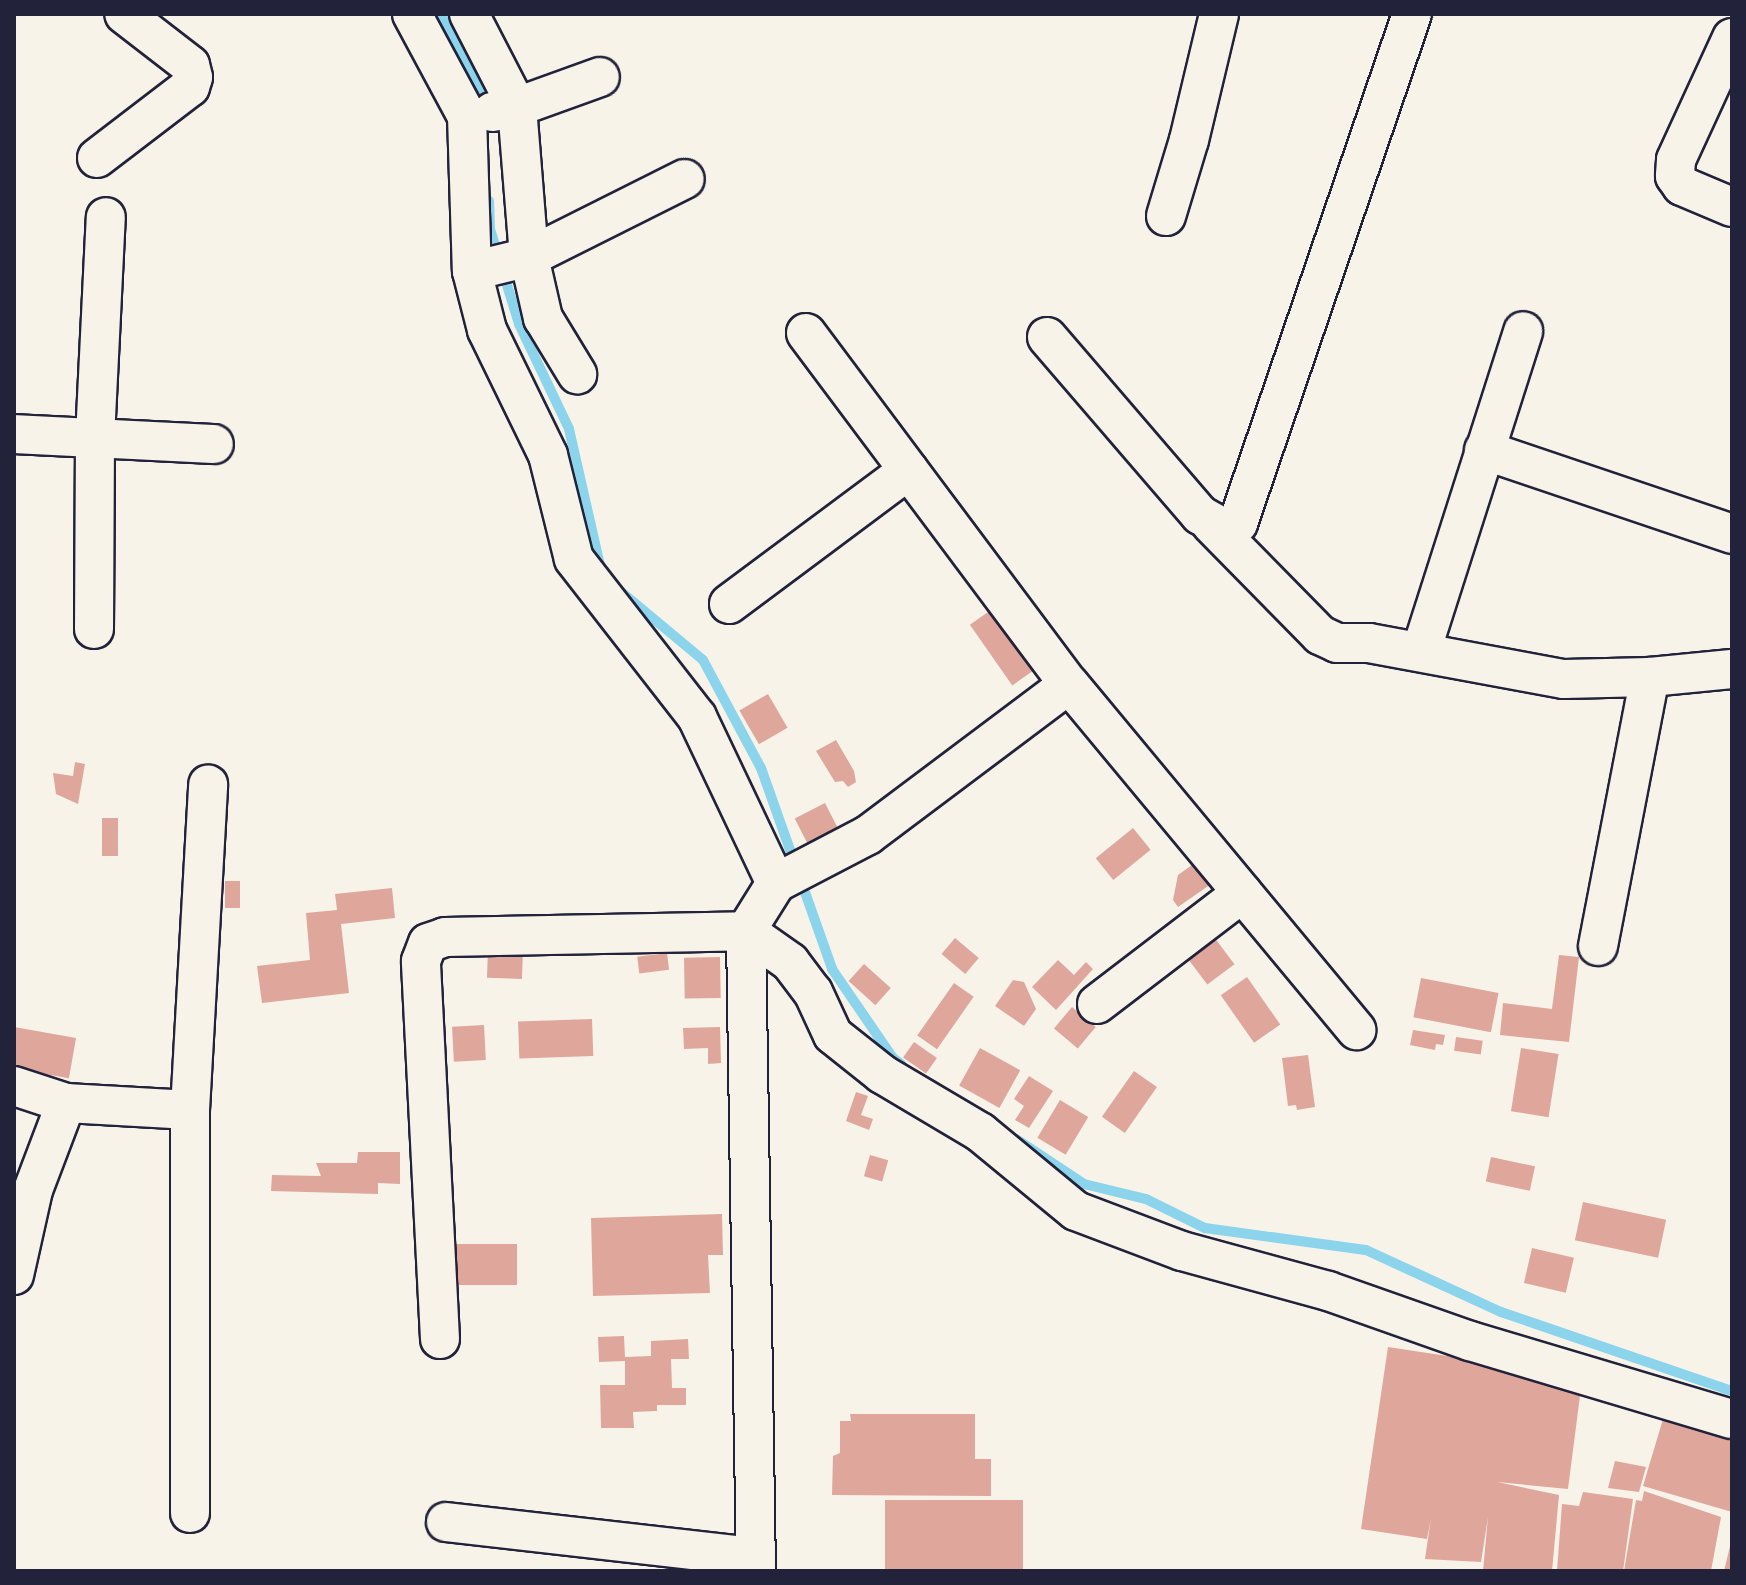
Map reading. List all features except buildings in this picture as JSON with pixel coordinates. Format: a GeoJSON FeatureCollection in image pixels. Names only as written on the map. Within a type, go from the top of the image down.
{"type":"FeatureCollection","features":[{"type":"Feature","properties":{"kind":"street"},"geometry":{"type":"LineString","coordinates":[[97,158],[190,87],[193,77],[190,65],[124,14]]}},
{"type":"Feature","properties":{"kind":"street"},"geometry":{"type":"LineString","coordinates":[[412,14],[467,116],[472,271],[487,330],[548,455],[574,559],[697,717],[776,883]]}},
{"type":"Feature","properties":{"kind":"street"},"geometry":{"type":"LineString","coordinates":[[469,14],[517,107],[529,257],[543,318],[577,374]]}},
{"type":"Feature","properties":{"kind":"street"},"geometry":{"type":"LineString","coordinates":[[1166,216],[1189,140],[1219,14]]}},
{"type":"Feature","properties":{"kind":"street"},"geometry":{"type":"LineString","coordinates":[[1211,524],[1223,528],[1238,523],[1412,14]]}},
{"type":"Feature","properties":{"kind":"street"},"geometry":{"type":"LineString","coordinates":[[1732,38],[1676,160],[1675,176],[1682,186],[1732,207]]}},
{"type":"Feature","properties":{"kind":"street"},"geometry":{"type":"LineString","coordinates":[[467,116],[517,107],[600,77]]}},
{"type":"Feature","properties":{"kind":"street"},"geometry":{"type":"LineString","coordinates":[[472,271],[529,257],[685,179]]}},
{"type":"Feature","properties":{"kind":"street"},"geometry":{"type":"LineString","coordinates":[[94,629],[95,438],[106,217]]}},
{"type":"Feature","properties":{"kind":"street"},"geometry":{"type":"LineString","coordinates":[[1425,639],[1523,331]]}},
{"type":"Feature","properties":{"kind":"street"},"geometry":{"type":"LineString","coordinates":[[806,333],[1069,684],[1356,1030]]}},
{"type":"Feature","properties":{"kind":"street"},"geometry":{"type":"LineString","coordinates":[[1047,337],[1200,515],[1320,635],[1337,643],[1369,643],[1564,679],[1650,677],[1732,669]]}},
{"type":"Feature","properties":{"kind":"street"},"geometry":{"type":"LineString","coordinates":[[14,434],[214,444]]}},
{"type":"Feature","properties":{"kind":"street"},"geometry":{"type":"LineString","coordinates":[[1484,450],[1732,534]]}},
{"type":"Feature","properties":{"kind":"street"},"geometry":{"type":"LineString","coordinates":[[729,604],[909,470]]}},
{"type":"Feature","properties":{"kind":"street"},"geometry":{"type":"LineString","coordinates":[[1598,946],[1650,677]]}},
{"type":"Feature","properties":{"kind":"street"},"geometry":{"type":"LineString","coordinates":[[446,1522],[755,1564],[746,931],[776,883],[868,835],[1069,684]]}},
{"type":"Feature","properties":{"kind":"street"},"geometry":{"type":"LineString","coordinates":[[190,1513],[190,1110],[208,784]]}},
{"type":"Feature","properties":{"kind":"street"},"geometry":{"type":"LineString","coordinates":[[1097,1004],[1242,893]]}},
{"type":"Feature","properties":{"kind":"street"},"geometry":{"type":"LineString","coordinates":[[440,1339],[421,961],[428,943],[445,937],[746,931],[790,962],[813,992],[833,1035],[882,1074],[980,1132],[1032,1179],[1076,1211],[1182,1251],[1328,1291],[1470,1341],[1732,1419]]}},
{"type":"Feature","properties":{"kind":"street"},"geometry":{"type":"LineString","coordinates":[[14,1086],[66,1103],[190,1110]]}},
{"type":"Feature","properties":{"kind":"street"},"geometry":{"type":"LineString","coordinates":[[14,1275],[33,1190],[66,1103]]}},
{"type":"Feature","properties":{"kind":"waterway"},"geometry":{"type":"LineString","coordinates":[[442,14],[483,100],[484,110]]}},
{"type":"Feature","properties":{"kind":"waterway"},"geometry":{"type":"LineString","coordinates":[[489,201],[490,229],[498,256]]}},
{"type":"Feature","properties":{"kind":"waterway"},"geometry":{"type":"LineString","coordinates":[[503,272],[519,324],[569,429],[601,570]]}},
{"type":"Feature","properties":{"kind":"waterway"},"geometry":{"type":"LineString","coordinates":[[619,590],[703,660],[761,768],[832,969],[893,1058],[902,1065]]}},
{"type":"Feature","properties":{"kind":"waterway"},"geometry":{"type":"LineString","coordinates":[[1016,1139],[1084,1184],[1146,1199],[1205,1228],[1366,1250],[1501,1312],[1732,1391]]}}]}
